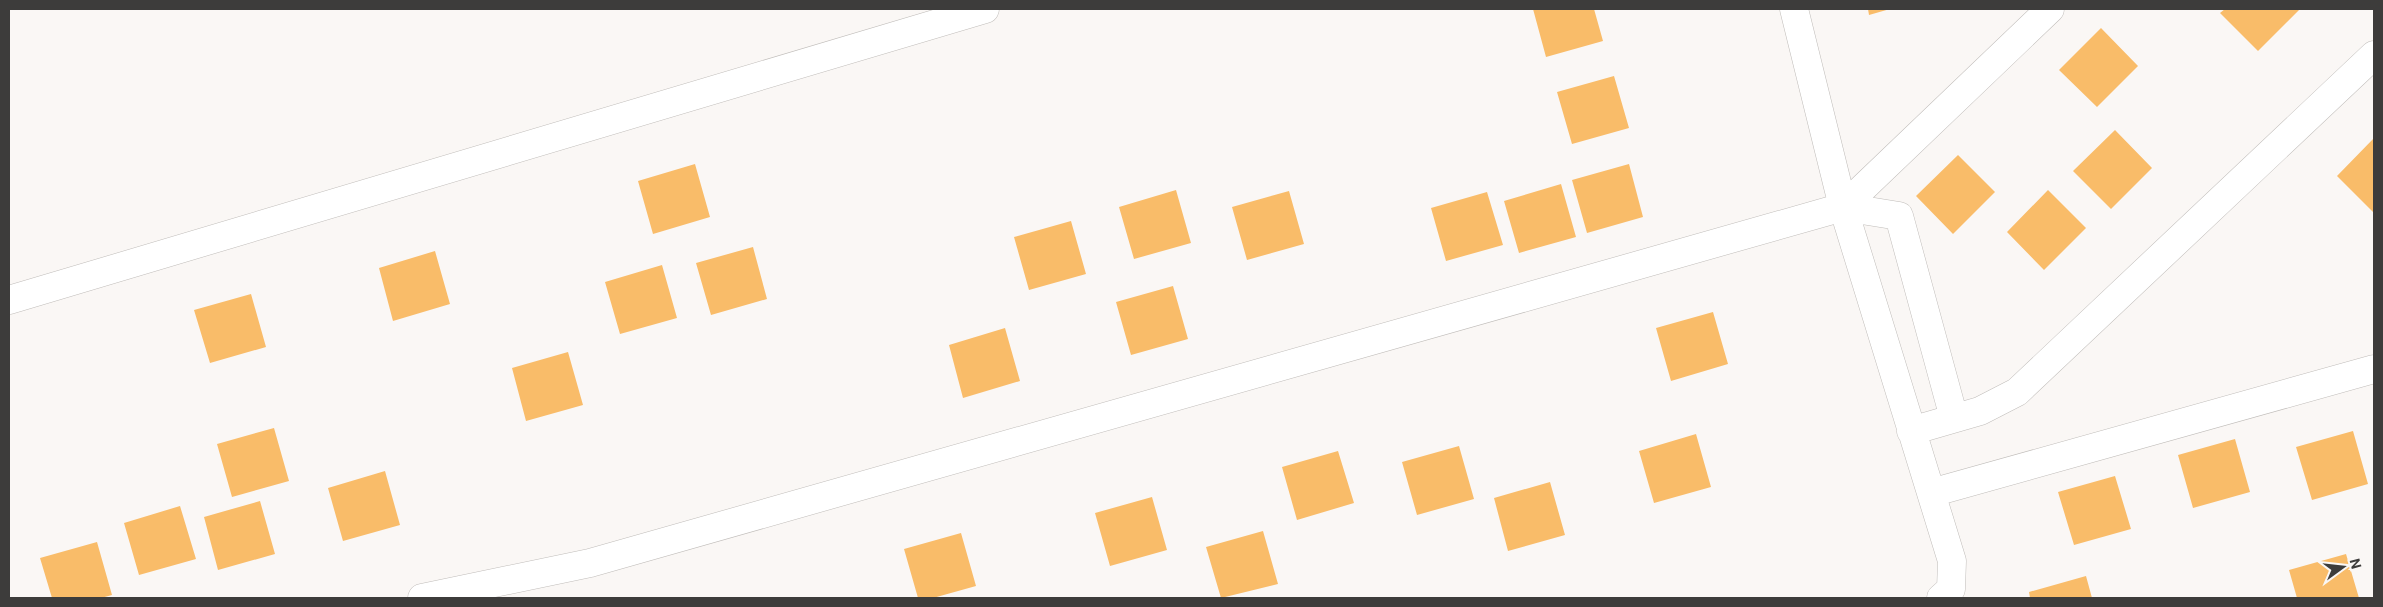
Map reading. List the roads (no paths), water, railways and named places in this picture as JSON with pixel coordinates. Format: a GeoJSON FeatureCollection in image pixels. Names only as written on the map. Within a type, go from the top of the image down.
{"type":"FeatureCollection","features":[{"type":"Feature","properties":{"kind":"street"},"geometry":{"type":"LineString","coordinates":[[9,300],[985,9]]}},
{"type":"Feature","properties":{"kind":"street"},"geometry":{"type":"LineString","coordinates":[[1794,9],[1843,207],[1952,561],[1946,594]]}},
{"type":"Feature","properties":{"kind":"street"},"geometry":{"type":"LineString","coordinates":[[1843,207],[2050,9]]}},
{"type":"Feature","properties":{"kind":"street"},"geometry":{"type":"LineString","coordinates":[[1912,431],[1980,411],[2017,392],[2374,55]]}},
{"type":"Feature","properties":{"kind":"street"},"geometry":{"type":"LineString","coordinates":[[422,598],[590,563],[1843,207],[1899,216],[1954,418]]}},
{"type":"Feature","properties":{"kind":"street"},"geometry":{"type":"LineString","coordinates":[[1931,493],[2374,369]]}}]}
